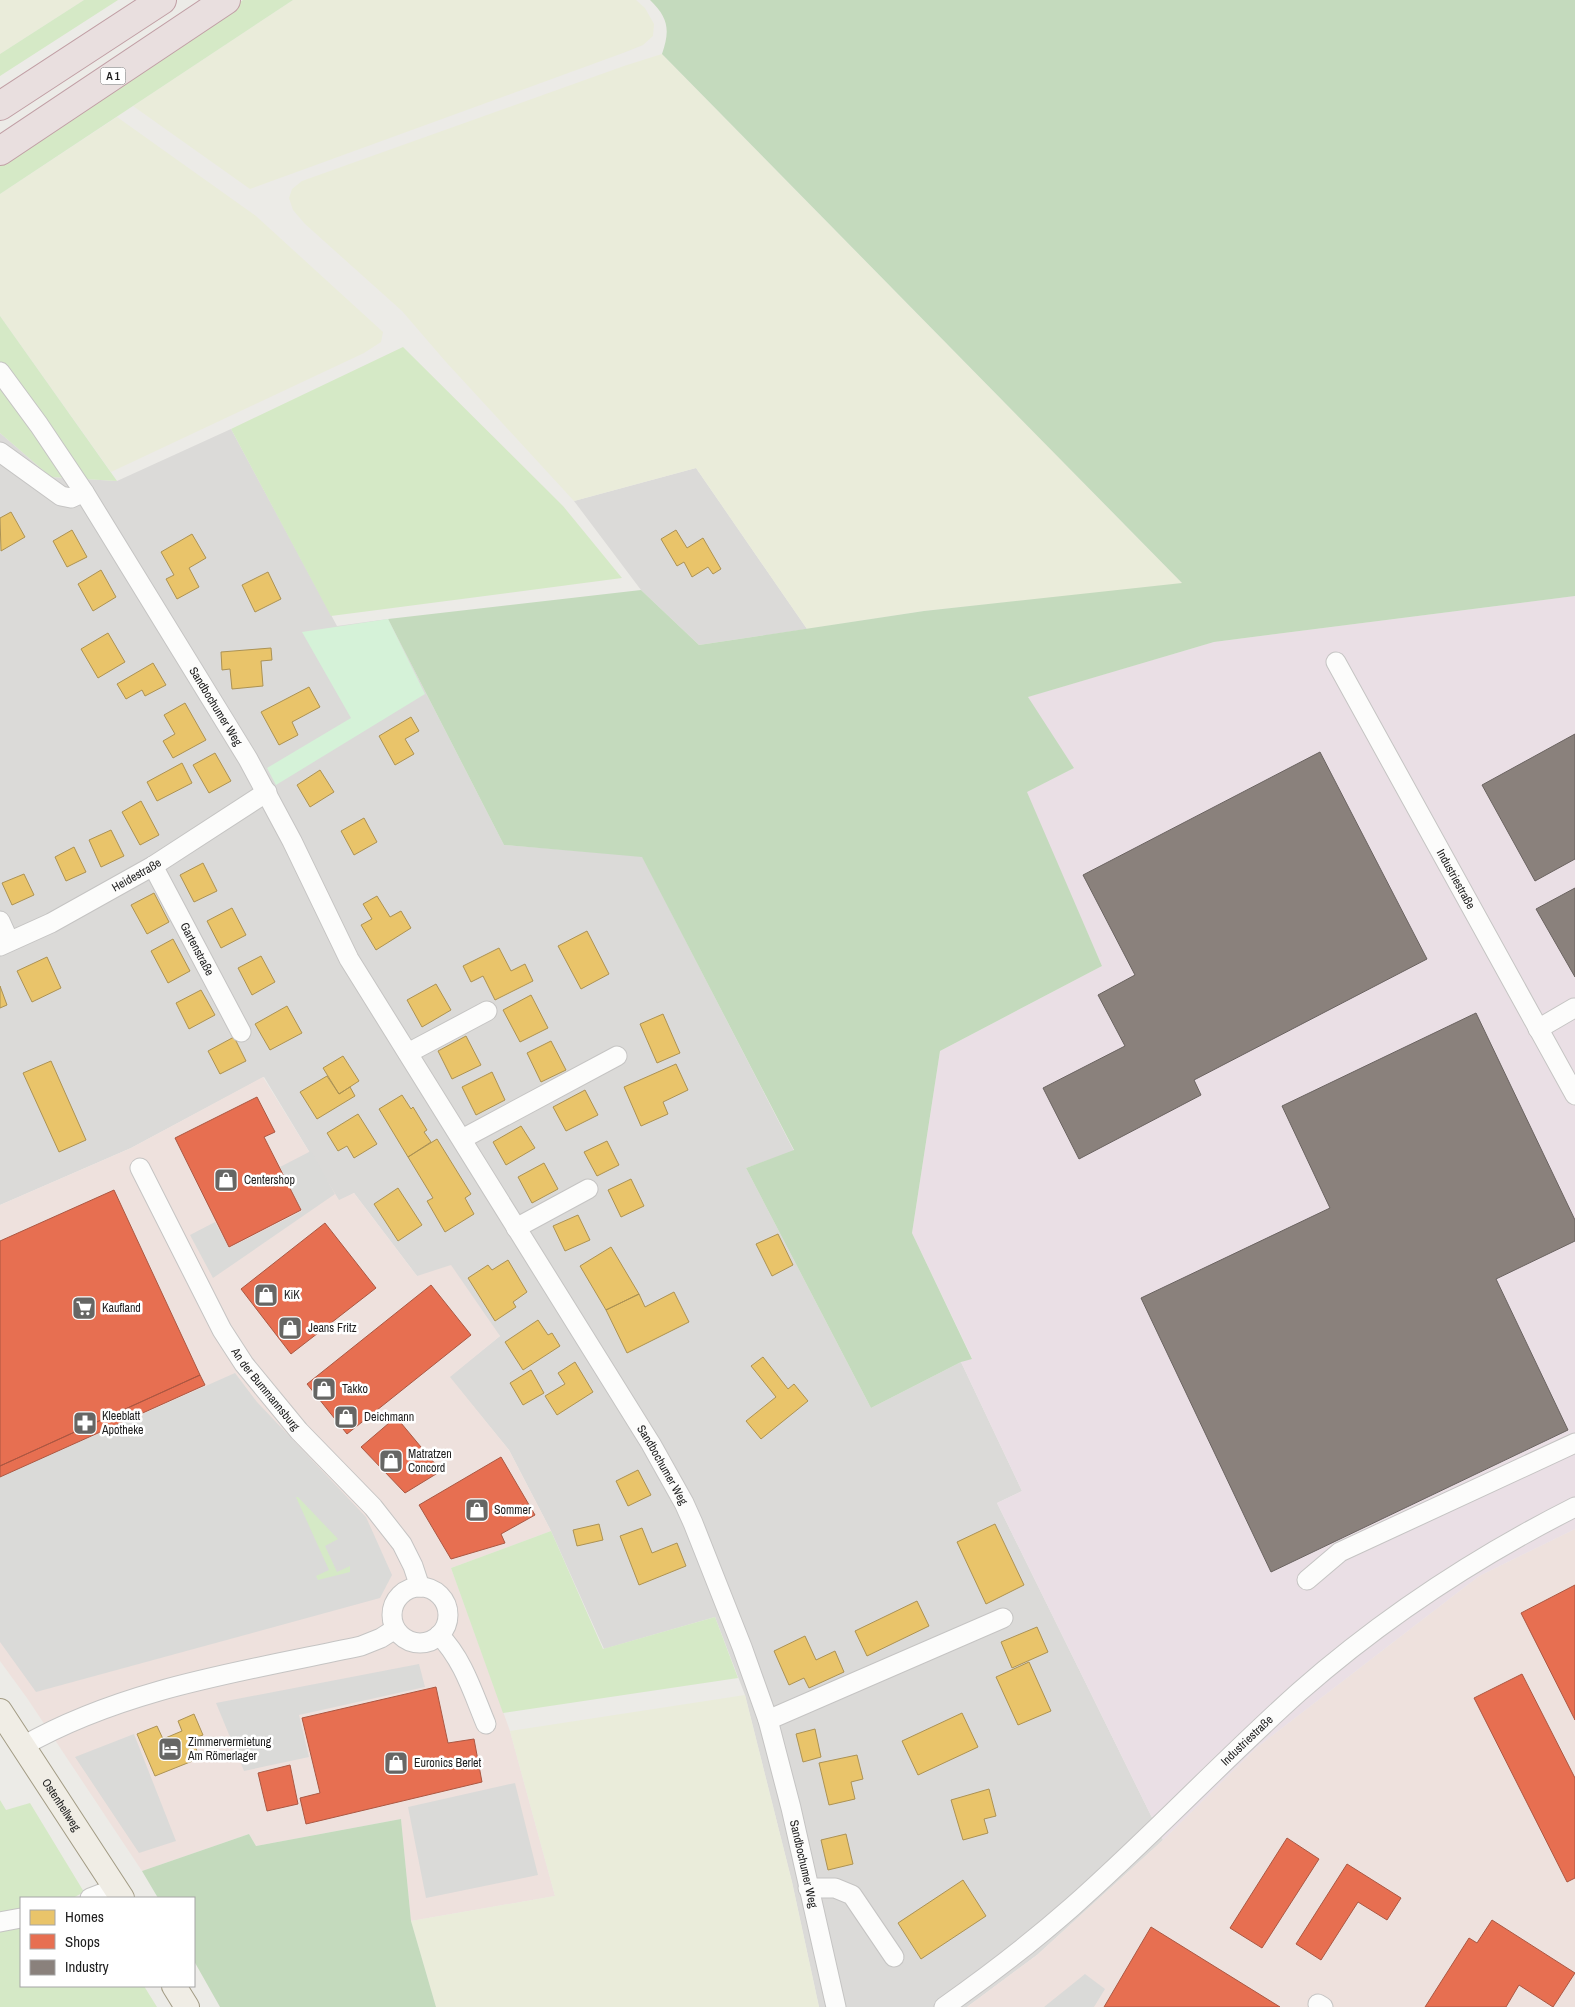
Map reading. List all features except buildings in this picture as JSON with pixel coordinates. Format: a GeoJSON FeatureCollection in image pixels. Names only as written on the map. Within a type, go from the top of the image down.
{"type":"FeatureCollection","features":[{"type":"Feature","properties":{"kind":"highway"},"geometry":{"type":"LineString","coordinates":[[0,106],[162,0]]}},
{"type":"Feature","properties":{"kind":"highway","name":"A 1"},"geometry":{"type":"LineString","coordinates":[[0,151],[226,0]]}},
{"type":"Feature","properties":{"kind":"main road","name":"Ostenhellweg"},"geometry":{"type":"LineString","coordinates":[[0,1712],[119,1893]]}},
{"type":"Feature","properties":{"kind":"main road"},"geometry":{"type":"LineString","coordinates":[[175,1987],[187,2007]]}},
{"type":"Feature","properties":{"kind":"street","name":"Sandbochumer Weg"},"geometry":{"type":"LineString","coordinates":[[0,372],[84,492],[267,792],[349,959],[651,1444],[684,1502],[742,1647],[768,1720],[791,1808],[836,2007]]}},
{"type":"Feature","properties":{"kind":"street"},"geometry":{"type":"LineString","coordinates":[[0,452],[61,496],[70,498],[84,492]]}},
{"type":"Feature","properties":{"kind":"street","name":"Industriestraße"},"geometry":{"type":"LineString","coordinates":[[1336,662],[1575,1094]]}},
{"type":"Feature","properties":{"kind":"street","name":"Heidestraße"},"geometry":{"type":"LineString","coordinates":[[5,944],[51,923],[153,866],[267,792]]}},
{"type":"Feature","properties":{"kind":"street","name":"Gartenstraße"},"geometry":{"type":"LineString","coordinates":[[153,866],[242,1032]]}},
{"type":"Feature","properties":{"kind":"street"},"geometry":{"type":"LineString","coordinates":[[0,921],[5,944]]}},
{"type":"Feature","properties":{"kind":"street"},"geometry":{"type":"LineString","coordinates":[[1538,1029],[1574,1008]]}},
{"type":"Feature","properties":{"kind":"street"},"geometry":{"type":"LineString","coordinates":[[408,1053],[487,1012]]}},
{"type":"Feature","properties":{"kind":"street"},"geometry":{"type":"LineString","coordinates":[[462,1139],[617,1056]]}},
{"type":"Feature","properties":{"kind":"street","name":"An der Bummannsburg"},"geometry":{"type":"LineString","coordinates":[[140,1168],[222,1330],[244,1364],[299,1431],[374,1507],[402,1544],[413,1566],[420,1587]]}},
{"type":"Feature","properties":{"kind":"street"},"geometry":{"type":"LineString","coordinates":[[516,1228],[588,1189]]}},
{"type":"Feature","properties":{"kind":"street"},"geometry":{"type":"LineString","coordinates":[[1308,1580],[1340,1552],[1438,1504],[1575,1443]]}},
{"type":"Feature","properties":{"kind":"street","name":"Industriestraße"},"geometry":{"type":"LineString","coordinates":[[944,2007],[975,1985],[1071,1908],[1300,1691],[1351,1650],[1401,1611],[1452,1576],[1508,1542],[1575,1507]]}},
{"type":"Feature","properties":{"kind":"street"},"geometry":{"type":"LineString","coordinates":[[420,1587],[431,1590],[440,1596],[446,1605],[447,1616],[445,1626],[439,1635],[431,1641],[421,1643],[411,1642],[402,1637],[395,1629],[392,1618],[393,1606],[399,1596],[409,1589],[420,1587]]}},
{"type":"Feature","properties":{"kind":"street"},"geometry":{"type":"LineString","coordinates":[[768,1720],[1003,1618]]}},
{"type":"Feature","properties":{"kind":"street"},"geometry":{"type":"LineString","coordinates":[[23,1746],[64,1724],[130,1700],[223,1674],[361,1646],[381,1638],[395,1629]]}},
{"type":"Feature","properties":{"kind":"street"},"geometry":{"type":"LineString","coordinates":[[439,1635],[458,1658],[486,1724]]}},
{"type":"Feature","properties":{"kind":"street"},"geometry":{"type":"LineString","coordinates":[[808,1888],[835,1888],[852,1894],[894,1957]]}},
{"type":"Feature","properties":{"kind":"street"},"geometry":{"type":"LineString","coordinates":[[96,1897],[119,1893]]}},
{"type":"Feature","properties":{"kind":"street"},"geometry":{"type":"LineString","coordinates":[[0,1922],[20,1918]]}},
{"type":"Feature","properties":{"kind":"shaded area"},"geometry":{"type":"Polygon","coordinates":[[[231,429],[337,626],[388,619],[504,845],[642,856],[794,1151],[746,1168],[871,1408],[961,1362],[1022,1491],[997,1503],[1163,1840],[1037,1955],[967,2007],[819,2007],[792,1882],[745,1695],[715,1617],[604,1649],[551,1531],[509,1450],[449,1377],[500,1336],[417,1276],[354,1193],[339,1201],[264,1077],[131,1148],[0,1205],[0,433],[51,477],[117,481],[231,429]]]}},
{"type":"Feature","properties":{"kind":"shaded area"},"geometry":{"type":"Polygon","coordinates":[[[696,468],[807,629],[699,645],[641,590],[574,501],[696,468]]]}},
{"type":"Feature","properties":{"kind":"shaded area"},"geometry":{"type":"Polygon","coordinates":[[[1575,596],[1575,1529],[1479,1576],[1256,1748],[1163,1840],[997,1503],[1022,1491],[961,1362],[972,1358],[912,1233],[940,1051],[1102,966],[1026,792],[1074,768],[1027,697],[1214,642],[1575,596]]]}},
{"type":"Feature","properties":{"kind":"shaded area"},"geometry":{"type":"Polygon","coordinates":[[[263,1077],[339,1200],[354,1193],[417,1276],[451,1265],[500,1336],[450,1377],[509,1450],[551,1531],[451,1568],[510,1731],[555,1896],[411,1921],[401,1819],[256,1846],[249,1834],[142,1871],[27,1698],[0,1661],[0,1205],[131,1148],[263,1077]]]}},
{"type":"Feature","properties":{"kind":"shaded area"},"geometry":{"type":"Polygon","coordinates":[[[311,1151],[335,1194],[213,1278],[190,1235],[215,1222],[229,1248],[302,1211],[280,1167],[311,1151]]]}},
{"type":"Feature","properties":{"kind":"shaded area"},"geometry":{"type":"Polygon","coordinates":[[[235,1373],[257,1402],[366,1517],[392,1575],[380,1598],[36,1692],[0,1642],[0,1477],[235,1373]]]}},
{"type":"Feature","properties":{"kind":"shaded area"},"geometry":{"type":"Polygon","coordinates":[[[1575,1529],[1575,2007],[967,2007],[1037,1955],[1163,1840],[1256,1748],[1479,1576],[1575,1529]]]}},
{"type":"Feature","properties":{"kind":"shaded area"},"geometry":{"type":"Polygon","coordinates":[[[419,1664],[425,1687],[299,1715],[309,1757],[244,1771],[216,1703],[419,1664]]]}},
{"type":"Feature","properties":{"kind":"shaded area"},"geometry":{"type":"Polygon","coordinates":[[[134,1734],[176,1841],[139,1853],[75,1757],[134,1734]]]}},
{"type":"Feature","properties":{"kind":"shaded area"},"geometry":{"type":"Polygon","coordinates":[[[515,1783],[538,1875],[426,1898],[408,1807],[515,1783]]]}},
{"type":"Feature","properties":{"kind":"shaded area"},"geometry":{"type":"Polygon","coordinates":[[[1085,1974],[1105,1989],[1094,2007],[1044,2007],[1085,1974]]]}},
{"type":"Feature","properties":{"kind":"green space"},"geometry":{"type":"Polygon","coordinates":[[[0,0],[84,0],[0,54],[0,0]]]}},
{"type":"Feature","properties":{"kind":"green space"},"geometry":{"type":"Polygon","coordinates":[[[84,0],[118,0],[0,76],[0,54],[84,0]]]}},
{"type":"Feature","properties":{"kind":"green space"},"geometry":{"type":"Polygon","coordinates":[[[243,0],[293,0],[0,194],[0,162],[243,0]]]}},
{"type":"Feature","properties":{"kind":"green space"},"geometry":{"type":"Polygon","coordinates":[[[293,0],[636,0],[645,8],[654,24],[653,36],[643,45],[250,189],[133,106],[293,0]]]}},
{"type":"Feature","properties":{"kind":"green space"},"geometry":{"type":"Polygon","coordinates":[[[650,0],[1575,0],[1575,596],[1214,642],[1028,697],[1074,768],[1027,792],[1102,966],[940,1051],[912,1233],[972,1359],[961,1362],[871,1408],[746,1168],[794,1150],[642,857],[504,845],[388,619],[641,590],[699,645],[924,611],[1182,583],[662,54],[667,32],[666,25],[661,13],[650,0]]]}},
{"type":"Feature","properties":{"kind":"green space"},"geometry":{"type":"Polygon","coordinates":[[[662,54],[1183,584],[924,611],[807,629],[696,468],[574,501],[446,362],[402,311],[305,224],[293,210],[289,198],[292,189],[302,181],[662,54]]]}},
{"type":"Feature","properties":{"kind":"green space"},"geometry":{"type":"Polygon","coordinates":[[[117,117],[256,216],[383,332],[381,342],[364,353],[111,472],[0,316],[0,194],[117,117]]]}},
{"type":"Feature","properties":{"kind":"green space"},"geometry":{"type":"Polygon","coordinates":[[[0,316],[117,481],[51,477],[0,433],[0,316]]]}},
{"type":"Feature","properties":{"kind":"green space"},"geometry":{"type":"Polygon","coordinates":[[[403,347],[563,506],[622,578],[331,616],[231,429],[403,347]]]}},
{"type":"Feature","properties":{"kind":"green space"},"geometry":{"type":"Polygon","coordinates":[[[388,619],[425,694],[276,785],[267,768],[351,718],[302,632],[388,619]]]}},
{"type":"Feature","properties":{"kind":"green space"},"geometry":{"type":"Polygon","coordinates":[[[296,1497],[338,1539],[325,1546],[337,1572],[350,1566],[350,1572],[318,1580],[316,1576],[329,1570],[296,1497]]]}},
{"type":"Feature","properties":{"kind":"green space"},"geometry":{"type":"Polygon","coordinates":[[[551,1531],[603,1649],[715,1617],[738,1678],[503,1713],[451,1568],[551,1531]]]}},
{"type":"Feature","properties":{"kind":"green space"},"geometry":{"type":"Polygon","coordinates":[[[745,1695],[792,1882],[819,2007],[436,2007],[411,1921],[555,1896],[510,1731],[745,1695]]]}},
{"type":"Feature","properties":{"kind":"green space"},"geometry":{"type":"Polygon","coordinates":[[[0,1800],[6,1810],[30,1803],[84,1892],[75,1897],[20,1897],[20,1911],[0,1916],[0,1800]]]}},
{"type":"Feature","properties":{"kind":"green space"},"geometry":{"type":"Polygon","coordinates":[[[401,1819],[411,1921],[436,2007],[220,2007],[195,1963],[195,1897],[157,1897],[142,1871],[249,1834],[256,1846],[401,1819]]]}},
{"type":"Feature","properties":{"kind":"green space"},"geometry":{"type":"Polygon","coordinates":[[[20,1927],[20,1987],[145,1987],[157,2007],[0,2007],[0,1931],[20,1927]]]}},
{"type":"Feature","properties":{"kind":"place","name":"Centershop"},"geometry":{"type":"Point","coordinates":[226,1180]}},
{"type":"Feature","properties":{"kind":"place","name":"KiK"},"geometry":{"type":"Point","coordinates":[266,1295]}},
{"type":"Feature","properties":{"kind":"place","name":"Kaufland"},"geometry":{"type":"Point","coordinates":[84,1308]}},
{"type":"Feature","properties":{"kind":"place","name":"Jeans Fritz"},"geometry":{"type":"Point","coordinates":[290,1328]}},
{"type":"Feature","properties":{"kind":"place","name":"Takko"},"geometry":{"type":"Point","coordinates":[324,1389]}},
{"type":"Feature","properties":{"kind":"place","name":"Deichmann"},"geometry":{"type":"Point","coordinates":[346,1417]}},
{"type":"Feature","properties":{"kind":"place","name":"Kleeblatt Apotheke"},"geometry":{"type":"Point","coordinates":[85,1423]}},
{"type":"Feature","properties":{"kind":"place","name":"Matratzen Concord"},"geometry":{"type":"Point","coordinates":[391,1461]}},
{"type":"Feature","properties":{"kind":"place","name":"Sommer"},"geometry":{"type":"Point","coordinates":[477,1510]}},
{"type":"Feature","properties":{"kind":"place","name":"Zimmervermietung Am Römerlager"},"geometry":{"type":"Point","coordinates":[170,1749]}},
{"type":"Feature","properties":{"kind":"place","name":"Euronics Berlet"},"geometry":{"type":"Point","coordinates":[396,1763]}}]}
